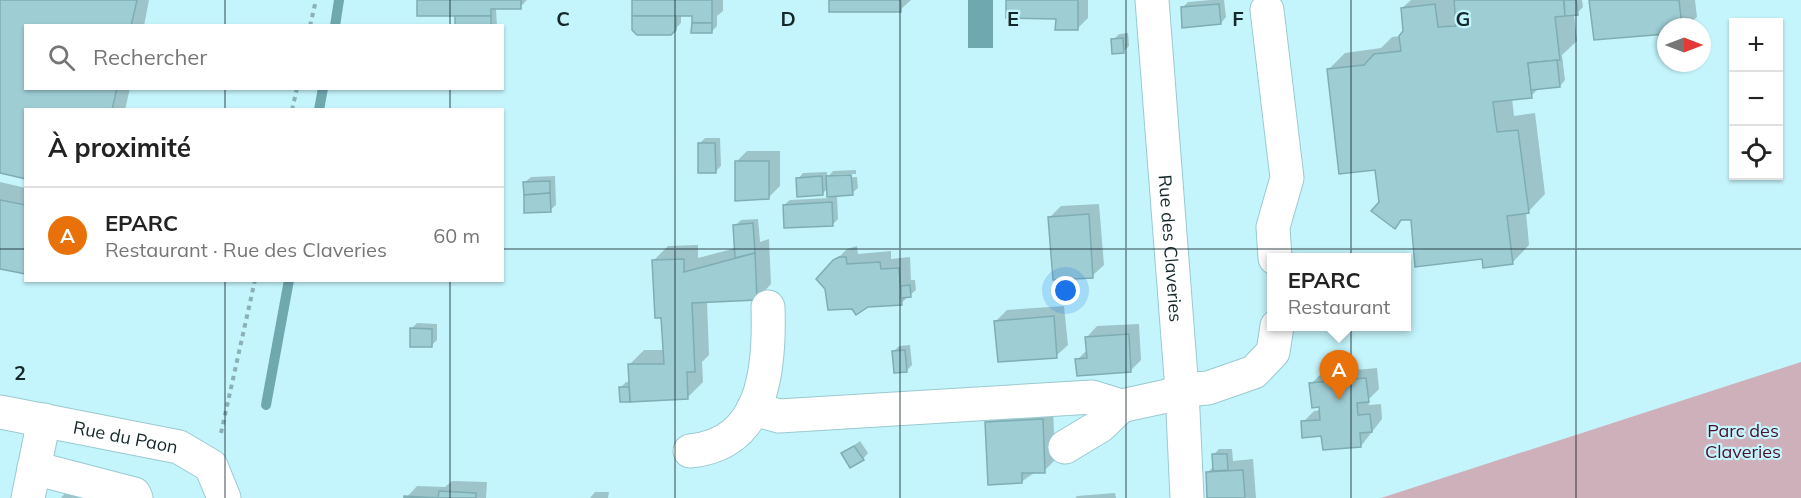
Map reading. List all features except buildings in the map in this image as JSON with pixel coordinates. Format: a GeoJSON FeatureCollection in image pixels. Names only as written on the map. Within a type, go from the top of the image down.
{"type":"FeatureCollection","features":[{"type":"Feature","properties":{"kind":"street","name":"Rue des Claveries"},"geometry":{"type":"LineString","coordinates":[[1152,0],[1182,390],[1187,498]]}},
{"type":"Feature","properties":{"kind":"street"},"geometry":{"type":"LineString","coordinates":[[1267,10],[1287,178],[1273,227],[1275,253]]}},
{"type":"Feature","properties":{"kind":"street"},"geometry":{"type":"LineString","coordinates":[[690,451],[707,449],[723,443],[737,433],[747,421],[762,383],[767,358],[768,307]]}},
{"type":"Feature","properties":{"kind":"street"},"geometry":{"type":"LineString","coordinates":[[753,409],[779,416],[1092,397],[1121,406],[1167,396],[1182,390],[1208,388],[1254,372],[1273,352],[1276,331]]}},
{"type":"Feature","properties":{"kind":"street"},"geometry":{"type":"LineString","coordinates":[[1065,447],[1100,426],[1121,406]]}},
{"type":"Feature","properties":{"kind":"street","name":"Rue du Paon"},"geometry":{"type":"LineString","coordinates":[[0,412],[179,447],[211,466]]}},
{"type":"Feature","properties":{"kind":"street"},"geometry":{"type":"LineString","coordinates":[[44,420],[31,483],[134,494],[136,498]]}},
{"type":"Feature","properties":{"kind":"street"},"geometry":{"type":"LineString","coordinates":[[211,466],[224,498]]}},
{"type":"Feature","properties":{"kind":"path"},"geometry":{"type":"LineString","coordinates":[[310,24],[316,0]]}},
{"type":"Feature","properties":{"kind":"path"},"geometry":{"type":"LineString","coordinates":[[292,108],[297,90]]}},
{"type":"Feature","properties":{"kind":"path"},"geometry":{"type":"LineString","coordinates":[[211,466],[225,420],[255,282]]}},
{"type":"Feature","properties":{"kind":"green space","name":"Parc des Claveries"},"geometry":{"type":"Polygon","coordinates":[[[1801,362],[1801,498],[1381,498],[1801,362]]]}},
{"type":"Feature","properties":{"kind":"water"},"geometry":{"type":"Polygon","coordinates":[[[968,0],[993,0],[993,48],[968,48],[968,0]]]}},
{"type":"Feature","properties":{"kind":"waterway"},"geometry":{"type":"LineString","coordinates":[[335,24],[339,0]]}},
{"type":"Feature","properties":{"kind":"waterway"},"geometry":{"type":"LineString","coordinates":[[319,108],[323,90]]}},
{"type":"Feature","properties":{"kind":"waterway"},"geometry":{"type":"LineString","coordinates":[[266,405],[289,282]]}},
{"type":"Feature","properties":{"kind":"place","name":"EPARC"},"geometry":{"type":"Point","coordinates":[1339,400]}}]}
